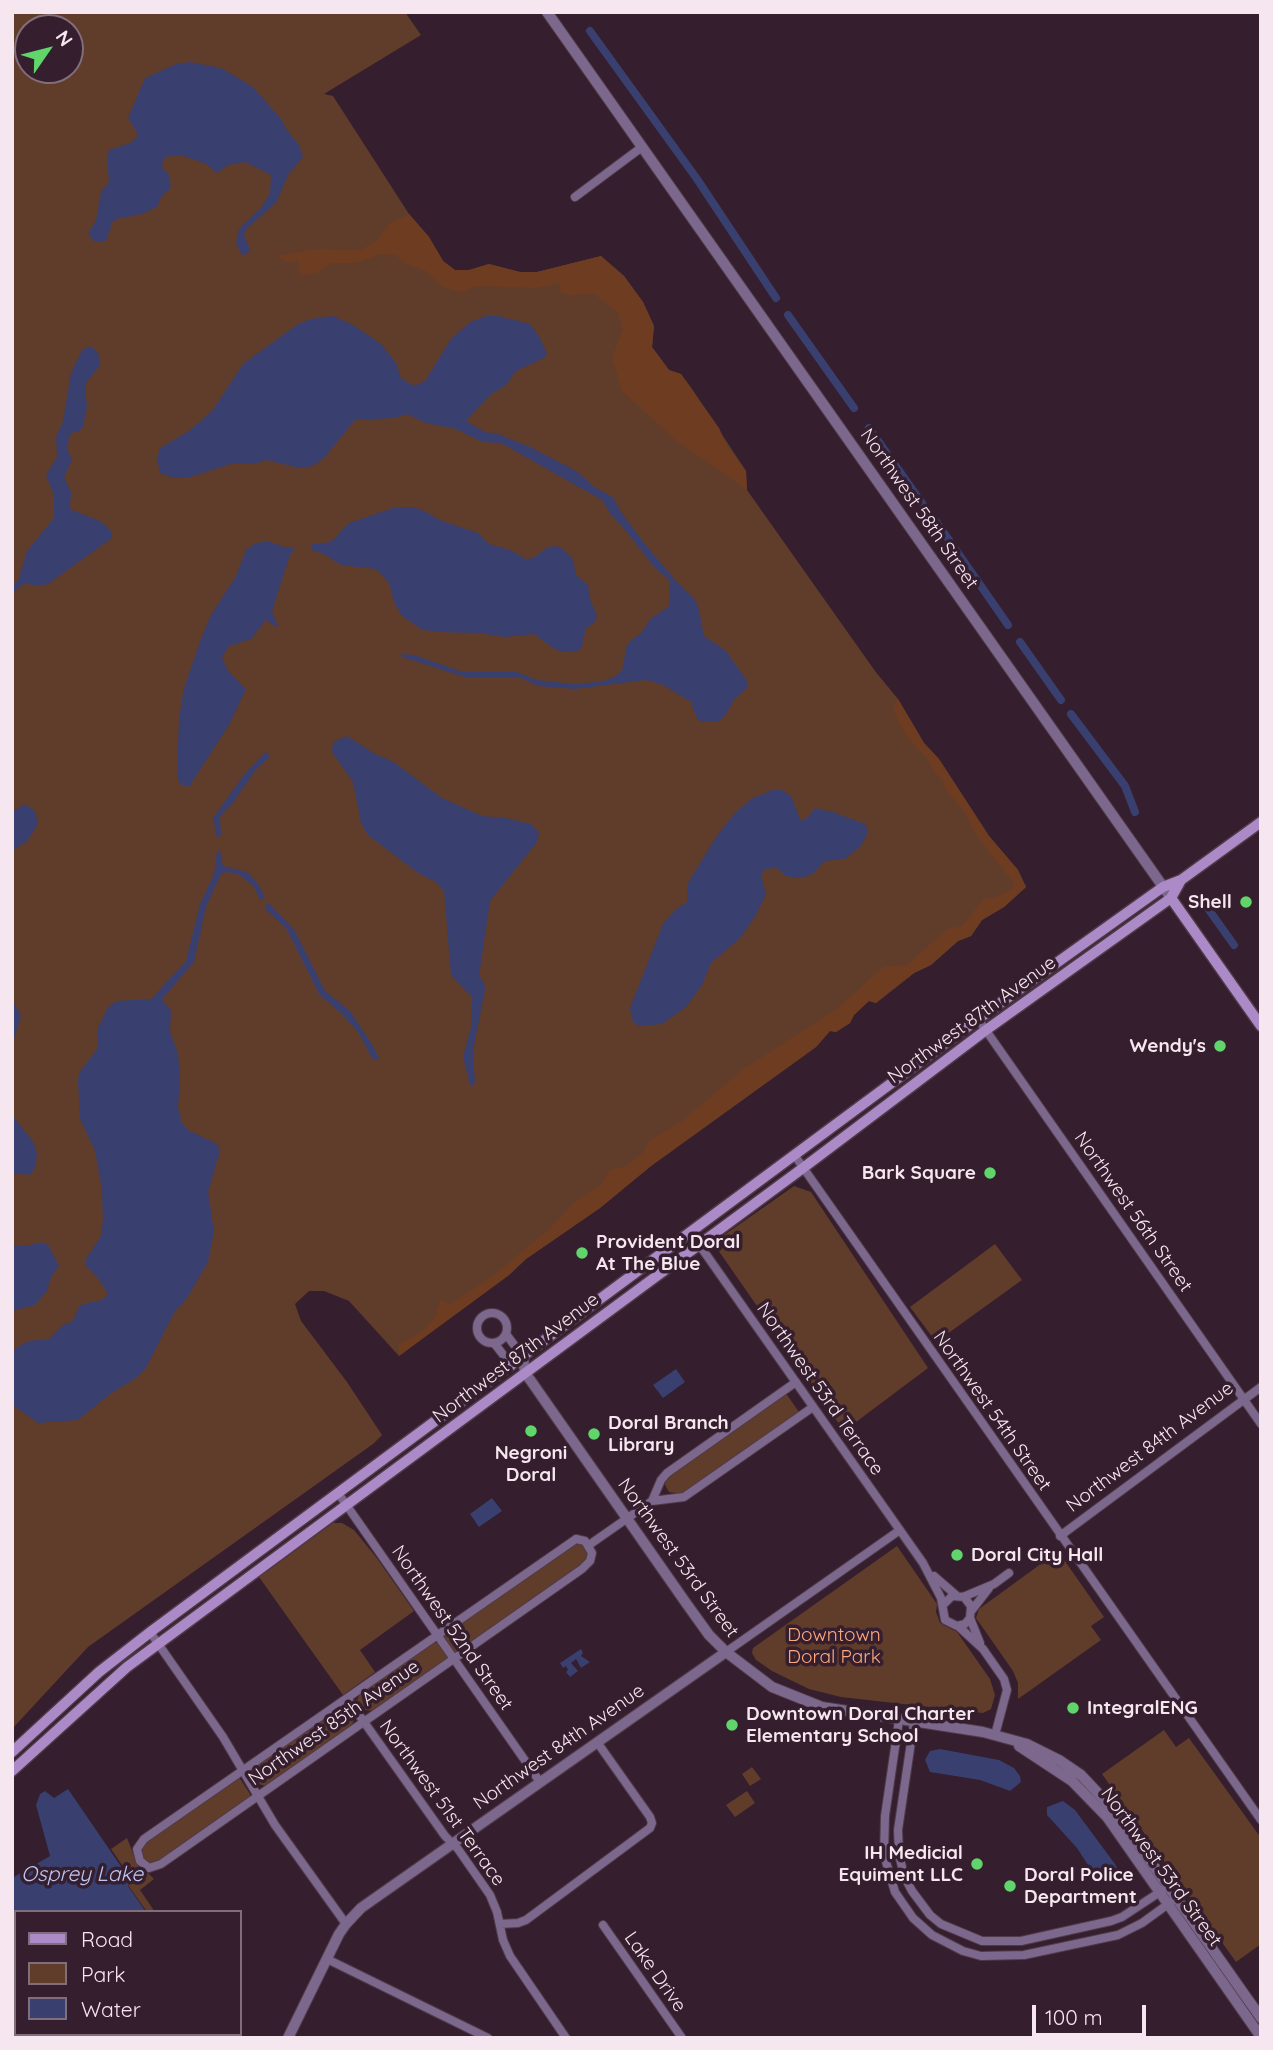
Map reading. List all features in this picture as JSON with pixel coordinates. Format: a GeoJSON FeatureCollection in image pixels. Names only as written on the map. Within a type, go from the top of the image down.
{"type":"FeatureCollection","features":[{"type":"Feature","properties":{"kind":"main road","name":"Northwest 87th Avenue"},"geometry":{"type":"LineString","coordinates":[[12,1752],[99,1672],[149,1632],[978,1019],[1163,887],[1181,880],[1261,822]]}},
{"type":"Feature","properties":{"kind":"main road","name":"Northwest 87th Avenue"},"geometry":{"type":"LineString","coordinates":[[12,1771],[117,1676],[158,1644],[700,1245],[986,1030],[1171,898],[1181,880]]}},
{"type":"Feature","properties":{"kind":"main road","name":"Northwest 58th Street"},"geometry":{"type":"LineString","coordinates":[[1171,898],[1261,1026]]}},
{"type":"Feature","properties":{"kind":"street","name":"Northwest 58th Street"},"geometry":{"type":"LineString","coordinates":[[547,12],[1171,898]]}},
{"type":"Feature","properties":{"kind":"street"},"geometry":{"type":"LineString","coordinates":[[575,197],[642,147]]}},
{"type":"Feature","properties":{"kind":"street","name":"Northwest 56th Street"},"geometry":{"type":"LineString","coordinates":[[978,1019],[1261,1424]]}},
{"type":"Feature","properties":{"kind":"street","name":"Northwest 54th Street"},"geometry":{"type":"LineString","coordinates":[[795,1156],[1261,1820]]}},
{"type":"Feature","properties":{"kind":"street","name":"Northwest 53rd Terrace"},"geometry":{"type":"LineString","coordinates":[[691,1233],[923,1563],[939,1591],[943,1605]]}},
{"type":"Feature","properties":{"kind":"street"},"geometry":{"type":"LineString","coordinates":[[512,1366],[494,1343],[485,1341],[479,1334],[478,1324],[484,1316],[494,1313],[502,1317],[506,1324],[506,1334],[523,1357]]}},
{"type":"Feature","properties":{"kind":"street"},"geometry":{"type":"LineString","coordinates":[[494,1343],[506,1334]]}},
{"type":"Feature","properties":{"kind":"street","name":"Northwest 53rd Street"},"geometry":{"type":"LineString","coordinates":[[523,1357],[525,1373]]}},
{"type":"Feature","properties":{"kind":"street","name":"Northwest 53rd Street"},"geometry":{"type":"LineString","coordinates":[[512,1366],[525,1373],[709,1635],[753,1675],[793,1697],[822,1707],[995,1735],[1046,1752],[1081,1775],[1115,1811],[1261,2037]]}},
{"type":"Feature","properties":{"kind":"street"},"geometry":{"type":"LineString","coordinates":[[652,1501],[667,1473],[796,1382]]}},
{"type":"Feature","properties":{"kind":"street","name":"Northwest 84th Avenue"},"geometry":{"type":"LineString","coordinates":[[1060,1536],[1261,1387]]}},
{"type":"Feature","properties":{"kind":"street"},"geometry":{"type":"LineString","coordinates":[[589,1545],[652,1501],[684,1497],[813,1407]]}},
{"type":"Feature","properties":{"kind":"street"},"geometry":{"type":"LineString","coordinates":[[661,1480],[664,1490],[675,1499]]}},
{"type":"Feature","properties":{"kind":"street","name":"Northwest 52nd Street"},"geometry":{"type":"LineString","coordinates":[[338,1493],[540,1782]]}},
{"type":"Feature","properties":{"kind":"street","name":"Northwest 84th Avenue"},"geometry":{"type":"LineString","coordinates":[[288,2038],[346,1924],[366,1904],[900,1530]]}},
{"type":"Feature","properties":{"kind":"street","name":"Northwest 85th Avenue"},"geometry":{"type":"LineString","coordinates":[[581,1539],[589,1545],[592,1557],[588,1564],[156,1866],[149,1868],[140,1861],[137,1849],[144,1839],[243,1769],[572,1540],[581,1539]]}},
{"type":"Feature","properties":{"kind":"street","name":"Northwest 53rd Terrace"},"geometry":{"type":"LineString","coordinates":[[923,1563],[945,1587],[960,1596]]}},
{"type":"Feature","properties":{"kind":"street"},"geometry":{"type":"LineString","coordinates":[[958,1626],[965,1624],[994,1584],[1009,1573]]}},
{"type":"Feature","properties":{"kind":"street"},"geometry":{"type":"LineString","coordinates":[[994,1584],[948,1598],[942,1612],[945,1620],[958,1626],[983,1649],[1004,1679],[1007,1690],[995,1735]]}},
{"type":"Feature","properties":{"kind":"street"},"geometry":{"type":"LineString","coordinates":[[960,1596],[970,1602],[971,1614],[983,1649]]}},
{"type":"Feature","properties":{"kind":"street"},"geometry":{"type":"LineString","coordinates":[[149,1632],[243,1769],[285,1840],[346,1924]]}},
{"type":"Feature","properties":{"kind":"street","name":"Northwest 51st Terrace"},"geometry":{"type":"LineString","coordinates":[[347,1698],[490,1895],[503,1940],[513,1963],[566,2038]]}},
{"type":"Feature","properties":{"kind":"street"},"geometry":{"type":"LineString","coordinates":[[899,1720],[884,1816],[884,1855],[890,1881],[913,1918],[932,1935],[945,1943],[981,1956],[1024,1955],[1131,1929],[1172,1901]]}},
{"type":"Feature","properties":{"kind":"street"},"geometry":{"type":"LineString","coordinates":[[914,1721],[897,1838],[904,1876],[930,1915],[941,1924],[969,1937],[997,1942],[1021,1941],[1122,1917],[1164,1889]]}},
{"type":"Feature","properties":{"kind":"street","name":"Northwest 53rd Street"},"geometry":{"type":"LineString","coordinates":[[1010,1740],[1066,1776],[1088,1796],[1164,1889]]}},
{"type":"Feature","properties":{"kind":"street"},"geometry":{"type":"LineString","coordinates":[[500,1924],[526,1920],[650,1828],[650,1817],[597,1742]]}},
{"type":"Feature","properties":{"kind":"street"},"geometry":{"type":"LineString","coordinates":[[1066,1776],[1081,1775]]}},
{"type":"Feature","properties":{"kind":"street","name":"Northwest 53rd Street"},"geometry":{"type":"LineString","coordinates":[[1172,1901],[1261,2018]]}},
{"type":"Feature","properties":{"kind":"street","name":"Lake Drive"},"geometry":{"type":"LineString","coordinates":[[603,1925],[682,2038]]}},
{"type":"Feature","properties":{"kind":"street"},"geometry":{"type":"LineString","coordinates":[[1089,1927],[1092,1940]]}},
{"type":"Feature","properties":{"kind":"street"},"geometry":{"type":"LineString","coordinates":[[327,1959],[488,2038]]}},
{"type":"Feature","properties":{"kind":"green space"},"geometry":{"type":"Polygon","coordinates":[[[12,12],[405,12],[421,35],[324,94],[333,96],[409,214],[429,237],[443,261],[455,270],[469,270],[489,264],[520,272],[537,272],[601,256],[624,276],[643,302],[654,326],[652,347],[669,370],[681,374],[692,389],[746,471],[747,490],[875,671],[898,699],[924,743],[939,759],[989,836],[1018,870],[1026,887],[1004,907],[982,920],[971,936],[958,941],[931,965],[914,973],[876,1003],[869,1001],[854,1015],[850,1023],[836,1032],[830,1031],[816,1047],[651,1166],[600,1208],[526,1259],[509,1275],[399,1356],[349,1301],[324,1291],[309,1291],[295,1304],[301,1321],[347,1382],[382,1435],[88,1647],[12,1729],[12,12]]]}},
{"type":"Feature","properties":{"kind":"green space"},"geometry":{"type":"Polygon","coordinates":[[[794,1186],[811,1192],[928,1368],[844,1431],[718,1250],[720,1238],[794,1186]]]}},
{"type":"Feature","properties":{"kind":"green space"},"geometry":{"type":"Polygon","coordinates":[[[995,1244],[1022,1280],[936,1342],[910,1307],[995,1244]]]}},
{"type":"Feature","properties":{"kind":"green space"},"geometry":{"type":"Polygon","coordinates":[[[785,1392],[799,1412],[682,1494],[669,1492],[665,1485],[666,1477],[785,1392]]]}},
{"type":"Feature","properties":{"kind":"green space"},"geometry":{"type":"Polygon","coordinates":[[[333,1523],[342,1523],[354,1530],[414,1611],[360,1650],[375,1672],[343,1695],[259,1577],[333,1523]]]}},
{"type":"Feature","properties":{"kind":"green space"},"geometry":{"type":"Polygon","coordinates":[[[572,1542],[584,1544],[589,1551],[586,1562],[373,1711],[365,1710],[354,1719],[352,1725],[269,1784],[259,1784],[251,1770],[336,1708],[344,1707],[358,1699],[360,1691],[432,1642],[436,1643],[444,1638],[444,1635],[572,1542]]]}},
{"type":"Feature","properties":{"kind":"green space","name":"Downtown Doral Park"},"geometry":{"type":"Polygon","coordinates":[[[897,1546],[937,1604],[936,1612],[940,1623],[957,1632],[990,1679],[995,1695],[991,1709],[983,1713],[841,1697],[809,1689],[756,1660],[752,1653],[753,1648],[897,1546]]]}},
{"type":"Feature","properties":{"kind":"green space"},"geometry":{"type":"Polygon","coordinates":[[[1060,1554],[1104,1617],[1091,1626],[1101,1640],[1018,1699],[1018,1683],[1013,1671],[976,1618],[979,1609],[1053,1555],[1060,1554]]]}},
{"type":"Feature","properties":{"kind":"green space"},"geometry":{"type":"Polygon","coordinates":[[[1164,1730],[1176,1747],[1189,1738],[1261,1838],[1261,1944],[1236,1962],[1102,1774],[1164,1730]]]}},
{"type":"Feature","properties":{"kind":"green space"},"geometry":{"type":"Polygon","coordinates":[[[752,1767],[761,1779],[750,1786],[742,1774],[752,1767]]]}},
{"type":"Feature","properties":{"kind":"green space"},"geometry":{"type":"Polygon","coordinates":[[[239,1777],[250,1797],[155,1864],[148,1864],[141,1857],[140,1847],[143,1843],[239,1777]]]}},
{"type":"Feature","properties":{"kind":"green space"},"geometry":{"type":"Polygon","coordinates":[[[747,1791],[755,1803],[735,1817],[726,1805],[747,1791]]]}},
{"type":"Feature","properties":{"kind":"green space"},"geometry":{"type":"Polygon","coordinates":[[[127,1838],[136,1861],[154,1879],[140,1890],[154,1910],[146,1910],[128,1885],[133,1881],[111,1849],[127,1838]]]}},
{"type":"Feature","properties":{"kind":"shaded area"},"geometry":{"type":"Polygon","coordinates":[[[409,214],[429,237],[443,261],[455,270],[469,270],[489,264],[520,272],[537,272],[601,256],[624,276],[643,302],[654,326],[652,347],[669,370],[681,374],[719,428],[727,446],[746,471],[747,490],[677,441],[622,391],[612,357],[623,330],[618,312],[594,294],[569,295],[561,292],[559,283],[536,288],[477,286],[459,292],[443,287],[426,271],[404,263],[396,255],[381,254],[355,263],[331,263],[317,273],[303,275],[298,271],[300,265],[297,260],[287,262],[279,259],[280,255],[318,249],[361,250],[378,239],[388,225],[409,214]]]}},
{"type":"Feature","properties":{"kind":"shaded area"},"geometry":{"type":"Polygon","coordinates":[[[898,699],[924,743],[939,759],[989,836],[1018,870],[1026,887],[1004,907],[982,920],[971,936],[958,941],[931,965],[914,973],[876,1003],[869,1001],[854,1015],[850,1023],[836,1032],[830,1031],[816,1047],[651,1166],[600,1208],[526,1259],[509,1275],[399,1356],[399,1344],[420,1333],[435,1318],[441,1299],[450,1305],[495,1274],[547,1231],[574,1203],[600,1185],[611,1169],[625,1167],[642,1153],[650,1140],[682,1121],[745,1068],[838,1008],[883,967],[907,965],[947,929],[962,926],[983,900],[1012,889],[1014,883],[976,835],[943,781],[899,723],[893,708],[898,699]]]}},
{"type":"Feature","properties":{"kind":"water"},"geometry":{"type":"Polygon","coordinates":[[[190,62],[221,68],[253,87],[282,120],[299,145],[303,157],[288,175],[276,203],[246,229],[244,234],[250,250],[247,254],[242,255],[236,243],[239,229],[261,208],[270,193],[271,175],[245,162],[228,165],[217,173],[206,164],[181,155],[165,157],[163,161],[162,167],[169,175],[171,188],[161,197],[157,207],[142,214],[116,219],[106,241],[95,242],[88,234],[96,220],[101,192],[109,182],[109,150],[130,143],[137,137],[138,134],[128,118],[145,78],[176,64],[190,62]]]}},
{"type":"Feature","properties":{"kind":"water"},"geometry":{"type":"Polygon","coordinates":[[[333,316],[353,325],[381,344],[396,363],[401,378],[414,386],[425,381],[451,339],[470,322],[486,316],[498,316],[530,324],[547,354],[516,371],[506,385],[490,395],[466,421],[485,432],[498,434],[528,446],[563,464],[579,473],[594,487],[613,497],[644,543],[694,598],[704,636],[726,651],[747,681],[747,688],[734,700],[725,716],[719,721],[700,722],[691,702],[663,685],[646,680],[575,689],[538,686],[519,677],[465,677],[402,657],[402,654],[414,655],[463,672],[517,672],[537,680],[576,684],[604,681],[622,670],[627,644],[642,632],[650,619],[669,606],[669,580],[654,567],[602,500],[501,443],[482,442],[456,429],[426,423],[406,414],[395,418],[355,420],[324,458],[313,466],[299,468],[266,460],[254,464],[231,464],[190,477],[174,478],[160,473],[157,458],[160,448],[189,431],[212,411],[243,364],[298,324],[333,316]]]}},
{"type":"Feature","properties":{"kind":"water"},"geometry":{"type":"Polygon","coordinates":[[[91,346],[98,352],[100,366],[85,387],[87,406],[83,427],[70,434],[67,448],[72,460],[64,477],[71,492],[70,509],[102,522],[111,531],[112,538],[48,584],[36,586],[25,583],[12,593],[12,586],[18,581],[27,551],[54,518],[54,496],[46,475],[57,457],[56,437],[63,421],[71,373],[82,350],[91,346]]]}},
{"type":"Feature","properties":{"kind":"water"},"geometry":{"type":"Polygon","coordinates":[[[396,507],[413,507],[424,511],[440,520],[478,533],[489,544],[510,550],[526,559],[533,558],[548,547],[563,549],[573,559],[576,575],[588,585],[597,616],[594,623],[586,628],[581,650],[556,650],[534,634],[505,637],[421,629],[402,616],[394,602],[389,583],[376,569],[341,565],[312,550],[312,544],[331,542],[349,523],[396,507]]]}},
{"type":"Feature","properties":{"kind":"water"},"geometry":{"type":"Polygon","coordinates":[[[268,541],[295,548],[290,555],[272,611],[278,626],[266,620],[251,639],[229,646],[222,657],[228,671],[246,689],[230,723],[189,787],[181,785],[177,777],[179,718],[184,688],[201,639],[211,615],[236,576],[246,550],[256,543],[268,541]]]}},
{"type":"Feature","properties":{"kind":"water"},"geometry":{"type":"Polygon","coordinates":[[[347,736],[375,754],[392,761],[442,798],[482,816],[531,824],[539,832],[537,842],[490,901],[479,976],[484,982],[485,990],[473,1050],[473,1086],[470,1085],[463,1057],[471,1027],[472,997],[451,975],[444,891],[436,882],[418,873],[368,835],[361,823],[353,782],[332,752],[333,742],[347,736]]]}},
{"type":"Feature","properties":{"kind":"water"},"geometry":{"type":"Polygon","coordinates":[[[265,752],[269,758],[257,768],[220,817],[221,835],[217,838],[213,818],[243,776],[265,752]]]}},
{"type":"Feature","properties":{"kind":"water"},"geometry":{"type":"Polygon","coordinates":[[[772,790],[782,790],[791,796],[801,821],[815,808],[833,812],[865,824],[868,830],[865,839],[859,848],[844,859],[825,861],[813,874],[804,877],[784,875],[777,868],[765,869],[761,875],[766,894],[756,915],[740,938],[711,963],[702,985],[686,1007],[662,1024],[638,1026],[632,1020],[630,1008],[663,924],[674,911],[687,902],[687,885],[716,837],[734,814],[751,799],[772,790]]]}},
{"type":"Feature","properties":{"kind":"water"},"geometry":{"type":"Polygon","coordinates":[[[25,804],[35,811],[38,824],[27,841],[12,851],[12,812],[25,804]]]}},
{"type":"Feature","properties":{"kind":"water"},"geometry":{"type":"Polygon","coordinates":[[[220,850],[223,866],[247,872],[259,885],[265,898],[260,900],[254,887],[240,875],[223,873],[206,907],[194,962],[162,999],[171,1011],[170,1032],[178,1053],[178,1107],[182,1123],[188,1130],[217,1144],[220,1151],[208,1192],[214,1231],[208,1262],[187,1298],[174,1313],[146,1368],[136,1378],[110,1394],[78,1420],[38,1423],[12,1402],[13,1353],[28,1341],[49,1339],[63,1325],[73,1321],[78,1308],[83,1304],[102,1300],[108,1294],[98,1278],[85,1265],[101,1236],[103,1221],[102,1190],[95,1151],[80,1119],[79,1073],[97,1049],[98,1028],[108,1007],[117,1001],[151,999],[186,961],[200,904],[214,874],[217,851],[220,850]]]}},
{"type":"Feature","properties":{"kind":"water"},"geometry":{"type":"Polygon","coordinates":[[[266,903],[295,931],[325,991],[350,1011],[373,1046],[379,1058],[377,1060],[373,1060],[358,1032],[319,994],[286,928],[266,910],[266,903]]]}},
{"type":"Feature","properties":{"kind":"water"},"geometry":{"type":"Polygon","coordinates":[[[12,999],[21,1016],[12,1046],[12,999]]]}},
{"type":"Feature","properties":{"kind":"water"},"geometry":{"type":"Polygon","coordinates":[[[12,1115],[34,1143],[37,1155],[35,1168],[29,1175],[12,1173],[12,1115]]]}},
{"type":"Feature","properties":{"kind":"water"},"geometry":{"type":"Polygon","coordinates":[[[43,1242],[49,1246],[59,1266],[51,1277],[47,1291],[35,1305],[12,1311],[12,1245],[24,1246],[43,1242]]]}},
{"type":"Feature","properties":{"kind":"water"},"geometry":{"type":"Polygon","coordinates":[[[676,1369],[685,1382],[663,1398],[653,1385],[676,1369]]]}},
{"type":"Feature","properties":{"kind":"water"},"geometry":{"type":"Polygon","coordinates":[[[492,1498],[502,1511],[479,1527],[470,1514],[492,1498]]]}},
{"type":"Feature","properties":{"kind":"water"},"geometry":{"type":"Polygon","coordinates":[[[581,1649],[581,1656],[590,1662],[581,1668],[576,1659],[571,1663],[578,1671],[570,1677],[566,1666],[563,1668],[560,1663],[581,1649]]]}},
{"type":"Feature","properties":{"kind":"water"},"geometry":{"type":"Polygon","coordinates":[[[940,1749],[999,1760],[1014,1768],[1021,1782],[1010,1791],[980,1780],[930,1772],[925,1760],[930,1751],[940,1749]]]}},
{"type":"Feature","properties":{"kind":"water","name":"Osprey Lake"},"geometry":{"type":"Polygon","coordinates":[[[68,1789],[129,1878],[128,1886],[145,1910],[14,1910],[14,2036],[146,2036],[145,2038],[12,2038],[12,1878],[50,1856],[36,1805],[40,1794],[45,1791],[54,1798],[68,1789]]]}},
{"type":"Feature","properties":{"kind":"water"},"geometry":{"type":"Polygon","coordinates":[[[1063,1801],[1075,1810],[1115,1864],[1121,1875],[1114,1881],[1107,1884],[1099,1882],[1077,1848],[1047,1815],[1047,1807],[1063,1801]]]}},
{"type":"Feature","properties":{"kind":"waterway"},"geometry":{"type":"LineString","coordinates":[[590,31],[697,179],[776,298]]}},
{"type":"Feature","properties":{"kind":"waterway"},"geometry":{"type":"LineString","coordinates":[[788,315],[854,408]]}},
{"type":"Feature","properties":{"kind":"waterway"},"geometry":{"type":"LineString","coordinates":[[869,428],[924,506]]}},
{"type":"Feature","properties":{"kind":"waterway"},"geometry":{"type":"LineString","coordinates":[[935,520],[1008,625]]}},
{"type":"Feature","properties":{"kind":"waterway"},"geometry":{"type":"LineString","coordinates":[[1020,642],[1061,700]]}},
{"type":"Feature","properties":{"kind":"waterway"},"geometry":{"type":"LineString","coordinates":[[1071,714],[1125,786],[1135,812]]}},
{"type":"Feature","properties":{"kind":"waterway"},"geometry":{"type":"LineString","coordinates":[[1199,896],[1234,945]]}},
{"type":"Feature","properties":{"kind":"place","name":"Shell"},"geometry":{"type":"Point","coordinates":[1246,902]}},
{"type":"Feature","properties":{"kind":"place","name":"Wendy's"},"geometry":{"type":"Point","coordinates":[1220,1046]}},
{"type":"Feature","properties":{"kind":"place","name":"Bark Square"},"geometry":{"type":"Point","coordinates":[990,1173]}},
{"type":"Feature","properties":{"kind":"place","name":"Provident Doral At The Blue"},"geometry":{"type":"Point","coordinates":[582,1253]}},
{"type":"Feature","properties":{"kind":"place","name":"Negroni Doral"},"geometry":{"type":"Point","coordinates":[531,1431]}},
{"type":"Feature","properties":{"kind":"place","name":"Doral Branch Library"},"geometry":{"type":"Point","coordinates":[594,1434]}},
{"type":"Feature","properties":{"kind":"place","name":"Doral City Hall"},"geometry":{"type":"Point","coordinates":[957,1555]}},
{"type":"Feature","properties":{"kind":"place","name":"IntegralENG"},"geometry":{"type":"Point","coordinates":[1073,1708]}},
{"type":"Feature","properties":{"kind":"place","name":"Downtown Doral Charter Elementary School"},"geometry":{"type":"Point","coordinates":[732,1725]}},
{"type":"Feature","properties":{"kind":"place","name":"IH Medicial Equiment LLC"},"geometry":{"type":"Point","coordinates":[977,1864]}},
{"type":"Feature","properties":{"kind":"place","name":"Doral Police Department"},"geometry":{"type":"Point","coordinates":[1010,1886]}}]}
